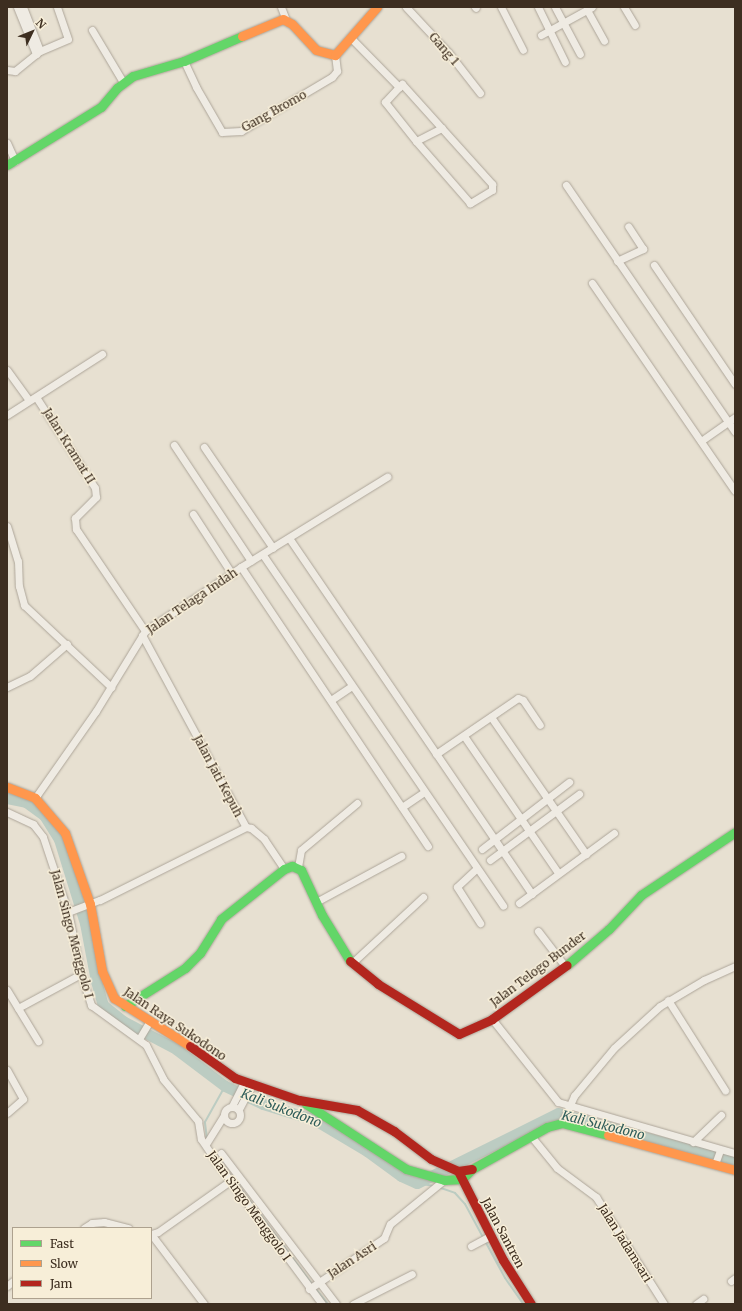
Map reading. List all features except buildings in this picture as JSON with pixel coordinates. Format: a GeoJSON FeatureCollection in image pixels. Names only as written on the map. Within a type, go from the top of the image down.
{"type":"FeatureCollection","features":[{"type":"Feature","properties":{"kind":"street"},"geometry":{"type":"LineString","coordinates":[[17,7],[38,52]]}},
{"type":"Feature","properties":{"kind":"street"},"geometry":{"type":"LineString","coordinates":[[23,7],[38,52]]}},
{"type":"Feature","properties":{"kind":"street"},"geometry":{"type":"LineString","coordinates":[[7,70],[15,70],[38,52],[68,39],[57,7]]}},
{"type":"Feature","properties":{"kind":"street"},"geometry":{"type":"LineString","coordinates":[[281,7],[286,20],[316,50],[335,55],[377,7]]}},
{"type":"Feature","properties":{"kind":"street","name":"Gang 1"},"geometry":{"type":"LineString","coordinates":[[406,7],[448,52],[480,93]]}},
{"type":"Feature","properties":{"kind":"street"},"geometry":{"type":"LineString","coordinates":[[501,7],[523,50]]}},
{"type":"Feature","properties":{"kind":"street"},"geometry":{"type":"LineString","coordinates":[[538,7],[565,62]]}},
{"type":"Feature","properties":{"kind":"street"},"geometry":{"type":"LineString","coordinates":[[554,7],[580,54]]}},
{"type":"Feature","properties":{"kind":"street"},"geometry":{"type":"LineString","coordinates":[[624,7],[635,25]]}},
{"type":"Feature","properties":{"kind":"street"},"geometry":{"type":"LineString","coordinates":[[541,36],[589,8],[604,41]]}},
{"type":"Feature","properties":{"kind":"street"},"geometry":{"type":"LineString","coordinates":[[7,143],[11,163],[101,107],[123,82],[133,76],[184,61],[275,21],[286,20]]}},
{"type":"Feature","properties":{"kind":"street"},"geometry":{"type":"LineString","coordinates":[[92,30],[123,82]]}},
{"type":"Feature","properties":{"kind":"street"},"geometry":{"type":"LineString","coordinates":[[351,38],[398,87]]}},
{"type":"Feature","properties":{"kind":"street","name":"Gang Bromo"},"geometry":{"type":"LineString","coordinates":[[184,61],[196,87],[222,132],[241,131],[332,78],[337,71],[335,55]]}},
{"type":"Feature","properties":{"kind":"street"},"geometry":{"type":"LineString","coordinates":[[404,84],[442,128],[493,187],[492,190],[473,202],[469,202],[416,141],[385,102],[398,87],[404,84]]}},
{"type":"Feature","properties":{"kind":"street"},"geometry":{"type":"LineString","coordinates":[[416,141],[442,128]]}},
{"type":"Feature","properties":{"kind":"street"},"geometry":{"type":"LineString","coordinates":[[566,185],[735,432]]}},
{"type":"Feature","properties":{"kind":"street"},"geometry":{"type":"LineString","coordinates":[[619,263],[643,249],[628,226]]}},
{"type":"Feature","properties":{"kind":"street"},"geometry":{"type":"LineString","coordinates":[[654,265],[735,384]]}},
{"type":"Feature","properties":{"kind":"street"},"geometry":{"type":"LineString","coordinates":[[592,283],[735,491]]}},
{"type":"Feature","properties":{"kind":"street"},"geometry":{"type":"LineString","coordinates":[[7,415],[102,354]]}},
{"type":"Feature","properties":{"kind":"street"},"geometry":{"type":"LineString","coordinates":[[7,370],[29,400]]}},
{"type":"Feature","properties":{"kind":"street","name":"Jalan Kramat II"},"geometry":{"type":"LineString","coordinates":[[36,397],[95,488],[96,497]]}},
{"type":"Feature","properties":{"kind":"street"},"geometry":{"type":"LineString","coordinates":[[700,441],[735,417]]}},
{"type":"Feature","properties":{"kind":"street"},"geometry":{"type":"LineString","coordinates":[[174,445],[251,561]]}},
{"type":"Feature","properties":{"kind":"street"},"geometry":{"type":"LineString","coordinates":[[204,447],[273,548]]}},
{"type":"Feature","properties":{"kind":"street","name":"Jalan Telaga Indah"},"geometry":{"type":"LineString","coordinates":[[35,798],[111,688],[144,633],[231,572],[273,548],[387,477]]}},
{"type":"Feature","properties":{"kind":"street","name":"Jalan Jati Kepuh"},"geometry":{"type":"LineString","coordinates":[[70,912],[88,905],[246,827],[144,633],[75,526],[76,518],[96,497]]}},
{"type":"Feature","properties":{"kind":"street"},"geometry":{"type":"LineString","coordinates":[[193,514],[231,572]]}},
{"type":"Feature","properties":{"kind":"street"},"geometry":{"type":"LineString","coordinates":[[7,526],[18,561],[19,586],[24,605],[67,644],[111,688]]}},
{"type":"Feature","properties":{"kind":"street"},"geometry":{"type":"LineString","coordinates":[[289,538],[532,894]]}},
{"type":"Feature","properties":{"kind":"street"},"geometry":{"type":"LineString","coordinates":[[263,554],[476,869],[503,906]]}},
{"type":"Feature","properties":{"kind":"street"},"geometry":{"type":"LineString","coordinates":[[241,567],[428,846]]}},
{"type":"Feature","properties":{"kind":"street"},"geometry":{"type":"LineString","coordinates":[[7,687],[30,676],[67,644]]}},
{"type":"Feature","properties":{"kind":"street"},"geometry":{"type":"LineString","coordinates":[[331,700],[352,686]]}},
{"type":"Feature","properties":{"kind":"street"},"geometry":{"type":"LineString","coordinates":[[436,754],[520,697],[540,725]]}},
{"type":"Feature","properties":{"kind":"street"},"geometry":{"type":"LineString","coordinates":[[491,717],[586,854]]}},
{"type":"Feature","properties":{"kind":"street"},"geometry":{"type":"LineString","coordinates":[[464,736],[558,873]]}},
{"type":"Feature","properties":{"kind":"street"},"geometry":{"type":"LineString","coordinates":[[482,849],[569,782]]}},
{"type":"Feature","properties":{"kind":"street","name":"Jalan Raya Sukodono"},"geometry":{"type":"LineString","coordinates":[[7,787],[35,798],[65,833],[88,905],[102,971],[114,998],[247,1085],[299,1100],[347,1107],[372,1118],[432,1160],[457,1173]]}},
{"type":"Feature","properties":{"kind":"street"},"geometry":{"type":"LineString","coordinates":[[402,807],[424,792]]}},
{"type":"Feature","properties":{"kind":"street"},"geometry":{"type":"LineString","coordinates":[[490,860],[504,852],[579,794]]}},
{"type":"Feature","properties":{"kind":"street"},"geometry":{"type":"LineString","coordinates":[[357,803],[301,850],[298,867],[349,961],[423,897]]}},
{"type":"Feature","properties":{"kind":"street","name":"Jalan Singo Menggolo I"},"geometry":{"type":"LineString","coordinates":[[7,812],[27,820],[38,828],[51,856],[70,912],[81,974],[91,1005],[140,1037],[151,1052],[163,1079],[198,1121],[201,1139],[221,1159],[230,1181],[313,1286],[322,1304]]}},
{"type":"Feature","properties":{"kind":"street"},"geometry":{"type":"LineString","coordinates":[[246,827],[251,828],[264,839],[284,869]]}},
{"type":"Feature","properties":{"kind":"street","name":"Jalan Telogo Bunder"},"geometry":{"type":"LineString","coordinates":[[349,961],[454,1034],[464,1033],[492,1019],[565,966],[609,929],[641,895],[735,832]]}},
{"type":"Feature","properties":{"kind":"street"},"geometry":{"type":"LineString","coordinates":[[519,903],[614,833]]}},
{"type":"Feature","properties":{"kind":"street"},"geometry":{"type":"LineString","coordinates":[[316,902],[400,856]]}},
{"type":"Feature","properties":{"kind":"street"},"geometry":{"type":"LineString","coordinates":[[126,1006],[185,968],[200,953],[221,919],[284,869],[298,867]]}},
{"type":"Feature","properties":{"kind":"street"},"geometry":{"type":"LineString","coordinates":[[476,869],[457,887],[480,923]]}},
{"type":"Feature","properties":{"kind":"street"},"geometry":{"type":"LineString","coordinates":[[538,931],[565,966]]}},
{"type":"Feature","properties":{"kind":"street"},"geometry":{"type":"LineString","coordinates":[[563,1121],[566,1111],[574,1096],[614,1048],[668,1000],[735,966]]}},
{"type":"Feature","properties":{"kind":"street"},"geometry":{"type":"LineString","coordinates":[[18,1008],[81,974]]}},
{"type":"Feature","properties":{"kind":"street"},"geometry":{"type":"LineString","coordinates":[[7,990],[38,1040]]}},
{"type":"Feature","properties":{"kind":"street"},"geometry":{"type":"LineString","coordinates":[[668,1000],[725,1090]]}},
{"type":"Feature","properties":{"kind":"street"},"geometry":{"type":"LineString","coordinates":[[492,1019],[558,1102],[570,1104],[693,1142],[717,1156],[735,1170]]}},
{"type":"Feature","properties":{"kind":"street"},"geometry":{"type":"LineString","coordinates":[[140,1037],[149,1022]]}},
{"type":"Feature","properties":{"kind":"street"},"geometry":{"type":"LineString","coordinates":[[7,1070],[23,1096],[23,1100],[8,1111]]}},
{"type":"Feature","properties":{"kind":"street"},"geometry":{"type":"LineString","coordinates":[[218,1128],[239,1119],[235,1108],[247,1085]]}},
{"type":"Feature","properties":{"kind":"street","name":"Jalan Raya Sukodono"},"geometry":{"type":"LineString","coordinates":[[299,1100],[326,1116],[396,1163],[425,1175],[439,1183],[457,1173]]}},
{"type":"Feature","properties":{"kind":"street"},"geometry":{"type":"LineString","coordinates":[[326,1116],[332,1105]]}},
{"type":"Feature","properties":{"kind":"street"},"geometry":{"type":"LineString","coordinates":[[206,1144],[218,1128],[227,1108],[235,1108]]}},
{"type":"Feature","properties":{"kind":"street"},"geometry":{"type":"LineString","coordinates":[[693,1142],[721,1114]]}},
{"type":"Feature","properties":{"kind":"street"},"geometry":{"type":"LineString","coordinates":[[224,1115],[230,1123]]}},
{"type":"Feature","properties":{"kind":"street"},"geometry":{"type":"LineString","coordinates":[[457,1173],[472,1169],[547,1127],[563,1121],[717,1156],[735,1153]]}},
{"type":"Feature","properties":{"kind":"street","name":"Jalan Jadamsari"},"geometry":{"type":"LineString","coordinates":[[531,1136],[557,1168],[596,1197],[664,1304]]}},
{"type":"Feature","properties":{"kind":"street"},"geometry":{"type":"LineString","coordinates":[[221,1159],[313,1286],[336,1304]]}},
{"type":"Feature","properties":{"kind":"street"},"geometry":{"type":"LineString","coordinates":[[425,1175],[432,1160]]}},
{"type":"Feature","properties":{"kind":"street","name":"Jalan Santren"},"geometry":{"type":"LineString","coordinates":[[457,1173],[487,1238],[531,1304]]}},
{"type":"Feature","properties":{"kind":"street"},"geometry":{"type":"LineString","coordinates":[[152,1234],[158,1232],[230,1181]]}},
{"type":"Feature","properties":{"kind":"street","name":"Jalan Asri"},"geometry":{"type":"LineString","coordinates":[[313,1286],[384,1238],[390,1224],[439,1183]]}},
{"type":"Feature","properties":{"kind":"street"},"geometry":{"type":"LineString","coordinates":[[86,1227],[92,1223],[104,1222],[124,1227]]}},
{"type":"Feature","properties":{"kind":"street"},"geometry":{"type":"LineString","coordinates":[[152,1235],[204,1304]]}},
{"type":"Feature","properties":{"kind":"street"},"geometry":{"type":"LineString","coordinates":[[471,1246],[487,1238]]}},
{"type":"Feature","properties":{"kind":"street"},"geometry":{"type":"LineString","coordinates":[[353,1304],[412,1274]]}},
{"type":"Feature","properties":{"kind":"street"},"geometry":{"type":"LineString","coordinates":[[696,1304],[703,1299]]}},
{"type":"Feature","properties":{"kind":"waterway","name":"Kali Sukodono"},"geometry":{"type":"LineString","coordinates":[[7,798],[26,802],[44,815],[59,839],[85,923],[96,981],[103,1005],[123,1021],[176,1049],[225,1086],[263,1104],[315,1120],[367,1151],[401,1176],[417,1183],[558,1113],[735,1162]]}},
{"type":"Feature","properties":{"kind":"waterway"},"geometry":{"type":"LineString","coordinates":[[207,1139],[205,1122],[225,1086]]}},
{"type":"Feature","properties":{"kind":"waterway"},"geometry":{"type":"LineString","coordinates":[[235,1181],[312,1284]]}},
{"type":"Feature","properties":{"kind":"waterway"},"geometry":{"type":"LineString","coordinates":[[417,1183],[434,1186]]}},
{"type":"Feature","properties":{"kind":"waterway"},"geometry":{"type":"LineString","coordinates":[[438,1187],[455,1193],[465,1204],[505,1278],[523,1304]]}},
{"type":"Feature","properties":{"kind":"waterway"},"geometry":{"type":"LineString","coordinates":[[315,1288],[328,1304]]}},
{"type":"Feature","properties":{"kind":"traffic: fast"},"geometry":{"type":"LineString","coordinates":[[7,165],[101,107],[117,88],[133,76],[184,61],[242,36]]}},
{"type":"Feature","properties":{"kind":"traffic: fast"},"geometry":{"type":"LineString","coordinates":[[567,965],[609,929],[641,895],[735,832]]}},
{"type":"Feature","properties":{"kind":"traffic: fast"},"geometry":{"type":"LineString","coordinates":[[125,1006],[185,968],[200,953],[221,919],[284,869],[292,866],[301,870],[322,915],[350,961]]}},
{"type":"Feature","properties":{"kind":"traffic: fast"},"geometry":{"type":"LineString","coordinates":[[306,1104],[406,1169],[444,1180],[462,1179],[472,1169],[547,1127],[562,1123],[608,1135]]}},
{"type":"Feature","properties":{"kind":"traffic: slow"},"geometry":{"type":"LineString","coordinates":[[242,36],[283,19],[292,24],[316,50],[335,55],[377,7]]}},
{"type":"Feature","properties":{"kind":"traffic: slow"},"geometry":{"type":"LineString","coordinates":[[7,787],[35,798],[65,833],[90,904],[102,971],[114,998],[190,1046]]}},
{"type":"Feature","properties":{"kind":"traffic: slow"},"geometry":{"type":"LineString","coordinates":[[608,1135],[735,1170]]}},
{"type":"Feature","properties":{"kind":"traffic: jam"},"geometry":{"type":"LineString","coordinates":[[350,961],[378,984],[459,1034],[492,1019],[567,965]]}},
{"type":"Feature","properties":{"kind":"traffic: jam"},"geometry":{"type":"LineString","coordinates":[[190,1046],[235,1078],[299,1100],[357,1110],[394,1131],[431,1159],[458,1171],[472,1169]]}},
{"type":"Feature","properties":{"kind":"traffic: jam"},"geometry":{"type":"LineString","coordinates":[[459,1173],[503,1260],[531,1304]]}}]}
